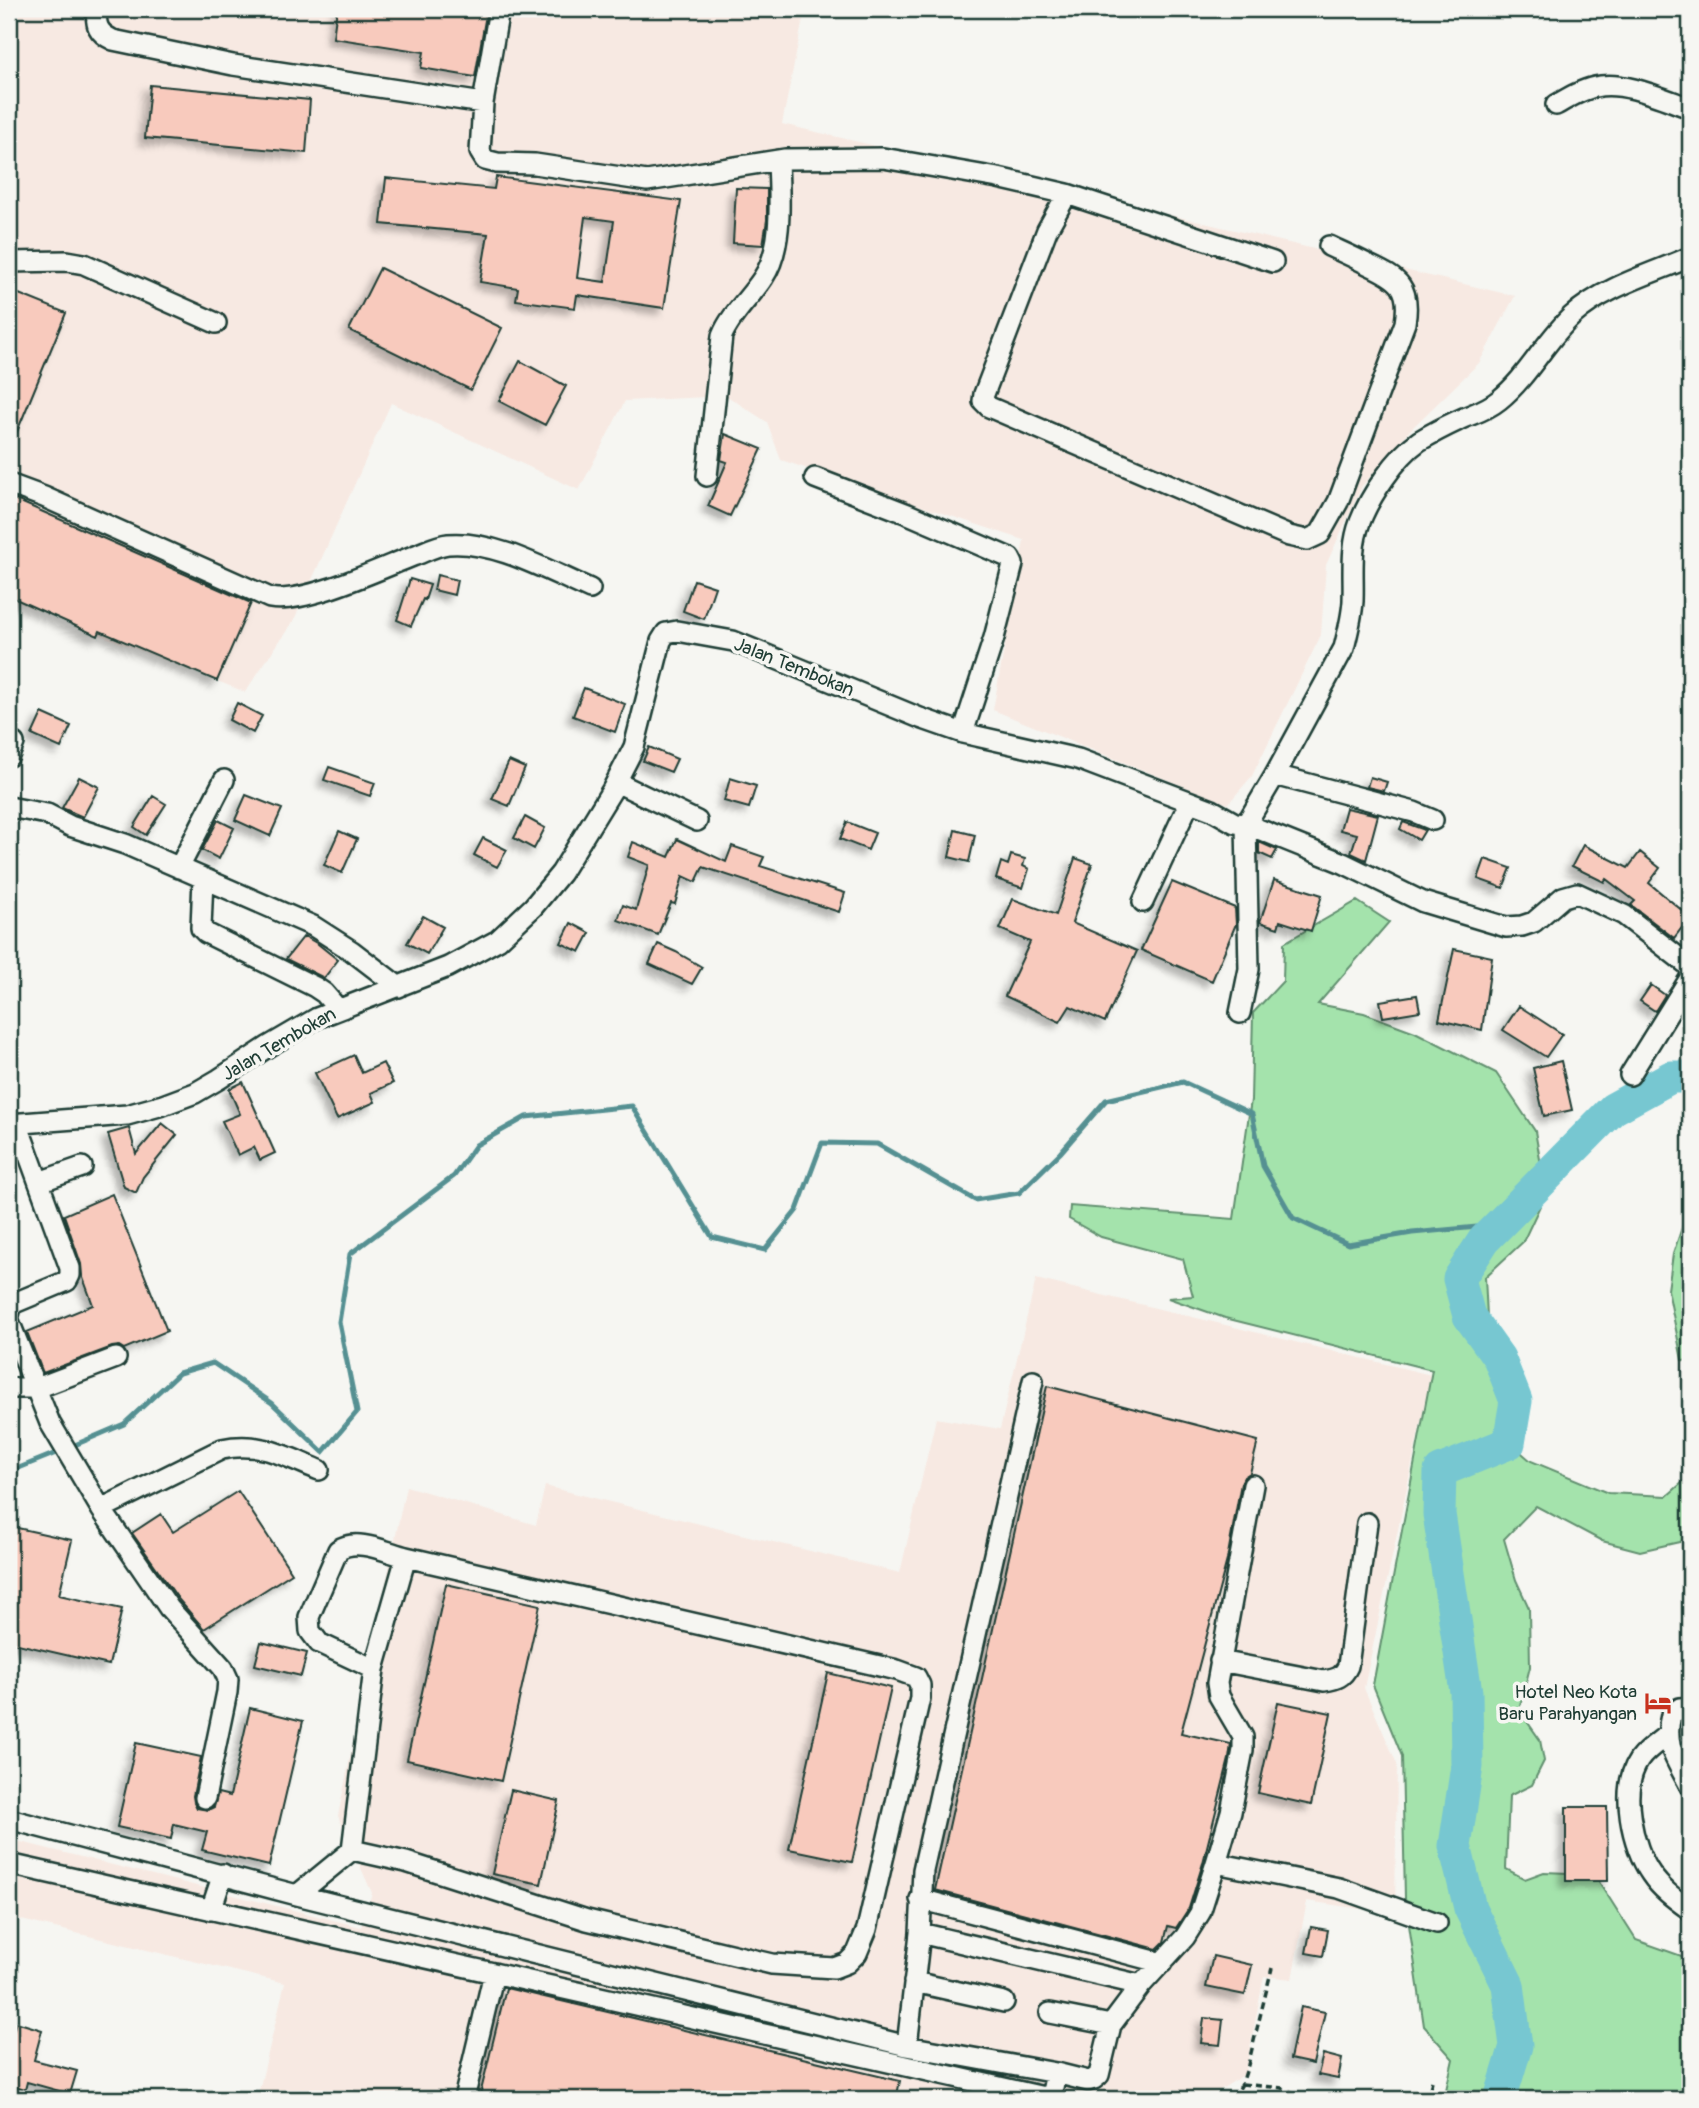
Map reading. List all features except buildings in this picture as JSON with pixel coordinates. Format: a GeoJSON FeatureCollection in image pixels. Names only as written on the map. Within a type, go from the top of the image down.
{"type":"FeatureCollection","features":[{"type":"Feature","properties":{"kind":"street"},"geometry":{"type":"LineString","coordinates":[[97,9],[96,25],[99,31],[113,40],[233,65],[483,103]]}},
{"type":"Feature","properties":{"kind":"street"},"geometry":{"type":"LineString","coordinates":[[499,9],[483,103],[480,152],[485,160],[535,164],[647,181],[778,160],[883,158],[998,178],[1067,194],[1273,262]]}},
{"type":"Feature","properties":{"kind":"street"},"geometry":{"type":"LineString","coordinates":[[1556,105],[1576,93],[1597,86],[1623,87],[1690,108]]}},
{"type":"Feature","properties":{"kind":"street"},"geometry":{"type":"LineString","coordinates":[[707,476],[722,336],[726,325],[764,278],[774,258],[777,236],[778,160]]}},
{"type":"Feature","properties":{"kind":"street"},"geometry":{"type":"LineString","coordinates":[[1067,194],[1046,230],[984,394],[984,401],[989,407],[1277,531],[1307,540],[1320,534],[1338,502],[1405,323],[1407,310],[1402,286],[1389,273],[1329,246]]}},
{"type":"Feature","properties":{"kind":"street"},"geometry":{"type":"LineString","coordinates":[[1240,1013],[1249,969],[1245,824],[1252,816],[1344,648],[1353,601],[1353,548],[1360,522],[1371,499],[1394,467],[1417,442],[1460,419],[1479,414],[1499,400],[1515,385],[1571,317],[1588,303],[1690,257]]}},
{"type":"Feature","properties":{"kind":"street"},"geometry":{"type":"LineString","coordinates":[[9,262],[67,261],[84,264],[216,323]]}},
{"type":"Feature","properties":{"kind":"street"},"geometry":{"type":"LineString","coordinates":[[815,478],[1010,558],[1013,564],[994,638],[963,733]]}},
{"type":"Feature","properties":{"kind":"street"},"geometry":{"type":"LineString","coordinates":[[9,484],[270,598],[281,600],[334,587],[446,544],[471,545],[504,552],[590,589]]}},
{"type":"Feature","properties":{"kind":"street","name":"Jalan Tembokan"},"geometry":{"type":"LineString","coordinates":[[13,1124],[127,1115],[195,1093],[317,1018],[332,1002],[399,986],[448,967],[498,940],[533,908],[561,873],[616,782],[634,747],[661,641],[666,633],[677,631],[733,641],[963,733],[1078,759],[1343,863],[1423,902],[1506,927],[1534,922],[1563,897],[1577,894],[1624,915],[1688,965],[1690,970]]}},
{"type":"Feature","properties":{"kind":"street"},"geometry":{"type":"LineString","coordinates":[[1275,775],[1414,812],[1433,820]]}},
{"type":"Feature","properties":{"kind":"street"},"geometry":{"type":"LineString","coordinates":[[179,868],[224,780]]}},
{"type":"Feature","properties":{"kind":"street"},"geometry":{"type":"LineString","coordinates":[[616,782],[698,821]]}},
{"type":"Feature","properties":{"kind":"street"},"geometry":{"type":"LineString","coordinates":[[1143,902],[1189,803]]}},
{"type":"Feature","properties":{"kind":"street"},"geometry":{"type":"LineString","coordinates":[[9,807],[47,814],[70,826],[125,844],[313,926],[399,986]]}},
{"type":"Feature","properties":{"kind":"street"},"geometry":{"type":"LineString","coordinates":[[203,878],[200,924],[206,933],[315,987],[332,1002]]}},
{"type":"Feature","properties":{"kind":"street"},"geometry":{"type":"LineString","coordinates":[[1630,1075],[1690,978]]}},
{"type":"Feature","properties":{"kind":"street"},"geometry":{"type":"LineString","coordinates":[[9,1315],[12,1304],[67,1281],[70,1275],[39,1182],[13,1124]]}},
{"type":"Feature","properties":{"kind":"street"},"geometry":{"type":"LineString","coordinates":[[39,1182],[82,1167]]}},
{"type":"Feature","properties":{"kind":"street"},"geometry":{"type":"LineString","coordinates":[[9,1321],[50,1423],[101,1509],[169,1608],[223,1668],[228,1679],[205,1798]]}},
{"type":"Feature","properties":{"kind":"street"},"geometry":{"type":"LineString","coordinates":[[9,1388],[37,1388],[116,1358]]}},
{"type":"Feature","properties":{"kind":"street"},"geometry":{"type":"LineString","coordinates":[[907,2046],[920,1933],[923,1870],[1033,1381]]}},
{"type":"Feature","properties":{"kind":"street"},"geometry":{"type":"LineString","coordinates":[[101,1509],[222,1449],[237,1446],[272,1450],[319,1471]]}},
{"type":"Feature","properties":{"kind":"street"},"geometry":{"type":"LineString","coordinates":[[9,1819],[297,1895],[907,2046],[1088,2081],[1098,2075],[1111,2025],[1141,1985],[1185,1937],[1200,1913],[1231,1812],[1243,1737],[1219,1696],[1217,1683],[1253,1485]]}},
{"type":"Feature","properties":{"kind":"street"},"geometry":{"type":"LineString","coordinates":[[1220,1661],[1324,1681],[1344,1674],[1348,1666],[1367,1523]]}},
{"type":"Feature","properties":{"kind":"street"},"geometry":{"type":"LineString","coordinates":[[352,1850],[406,1862],[587,1920],[772,1964],[834,1968],[847,1963],[857,1953],[867,1928],[920,1685],[916,1676],[897,1670],[365,1546],[344,1546],[338,1550],[309,1617],[310,1631],[319,1643],[374,1669]]}},
{"type":"Feature","properties":{"kind":"street"},"geometry":{"type":"LineString","coordinates":[[297,1895],[352,1850],[374,1669],[406,1557]]}},
{"type":"Feature","properties":{"kind":"street"},"geometry":{"type":"LineString","coordinates":[[1690,1707],[1680,1708],[1671,1716],[1667,1735],[1673,1754],[1690,1786]]}},
{"type":"Feature","properties":{"kind":"street"},"geometry":{"type":"LineString","coordinates":[[1667,1735],[1638,1760],[1631,1777],[1629,1799],[1632,1827],[1637,1849],[1650,1873],[1667,1894],[1690,1910]]}},
{"type":"Feature","properties":{"kind":"street"},"geometry":{"type":"LineString","coordinates":[[1216,1863],[1339,1888],[1437,1923]]}},
{"type":"Feature","properties":{"kind":"street"},"geometry":{"type":"LineString","coordinates":[[9,1864],[1044,2097],[1052,2092],[1056,2073]]}},
{"type":"Feature","properties":{"kind":"street"},"geometry":{"type":"LineString","coordinates":[[211,1910],[223,1874]]}},
{"type":"Feature","properties":{"kind":"street"},"geometry":{"type":"LineString","coordinates":[[920,1899],[1162,1963]]}},
{"type":"Feature","properties":{"kind":"street"},"geometry":{"type":"LineString","coordinates":[[920,1933],[1141,1985]]}},
{"type":"Feature","properties":{"kind":"street"},"geometry":{"type":"LineString","coordinates":[[464,2099],[494,1973]]}},
{"type":"Feature","properties":{"kind":"street"},"geometry":{"type":"LineString","coordinates":[[915,1982],[1004,2001]]}},
{"type":"Feature","properties":{"kind":"street"},"geometry":{"type":"LineString","coordinates":[[1050,2013],[1111,2025]]}},
{"type":"Feature","properties":{"kind":"path"},"geometry":{"type":"LineString","coordinates":[[1234,2099],[1242,2084],[1272,1968]]}},
{"type":"Feature","properties":{"kind":"path"},"geometry":{"type":"LineString","coordinates":[[1427,2099],[1432,2081]]}},
{"type":"Feature","properties":{"kind":"path"},"geometry":{"type":"LineString","coordinates":[[1242,2084],[1282,2088],[1309,2099]]}},
{"type":"Feature","properties":{"kind":"shaded area"},"geometry":{"type":"Polygon","coordinates":[[[9,9],[805,9],[782,124],[1515,296],[1479,363],[1411,429],[1362,486],[1326,565],[1321,635],[1252,776],[1228,804],[993,710],[1024,540],[781,460],[767,422],[727,396],[625,401],[579,490],[391,403],[294,620],[245,692],[9,599],[9,9]]]}},
{"type":"Feature","properties":{"kind":"shaded area"},"geometry":{"type":"Polygon","coordinates":[[[1036,1279],[1431,1375],[1364,1688],[1397,1764],[1395,1914],[1307,1901],[1292,1979],[1264,1976],[1245,2074],[1206,2099],[257,2099],[285,1983],[9,1917],[9,1839],[361,1927],[372,1893],[338,1816],[406,1486],[536,1525],[545,1486],[900,1573],[936,1418],[1000,1429],[1036,1279]]]}},
{"type":"Feature","properties":{"kind":"green space"},"geometry":{"type":"Polygon","coordinates":[[[1357,901],[1389,922],[1318,1004],[1364,1013],[1415,1032],[1496,1073],[1535,1131],[1546,1193],[1523,1242],[1485,1277],[1487,1316],[1516,1362],[1512,1411],[1501,1435],[1531,1461],[1608,1493],[1667,1496],[1690,1476],[1688,1540],[1640,1551],[1602,1541],[1536,1506],[1504,1539],[1516,1580],[1529,1608],[1530,1667],[1519,1710],[1540,1740],[1544,1761],[1532,1785],[1509,1796],[1506,1869],[1525,1879],[1544,1872],[1594,1874],[1636,1940],[1690,1959],[1690,2099],[1444,2099],[1453,2059],[1424,2026],[1405,1898],[1402,1756],[1373,1685],[1432,1370],[1225,1318],[1168,1298],[1193,1296],[1183,1259],[1101,1237],[1069,1219],[1070,1206],[1234,1219],[1251,1100],[1253,1013],[1283,981],[1284,943],[1357,901]]]}},
{"type":"Feature","properties":{"kind":"green space"},"geometry":{"type":"Polygon","coordinates":[[[1690,1204],[1690,1362],[1682,1360],[1668,1290],[1673,1254],[1690,1204]]]}},
{"type":"Feature","properties":{"kind":"waterway"},"geometry":{"type":"LineString","coordinates":[[1500,2099],[1516,2046],[1508,1985],[1470,1908],[1455,1846],[1467,1766],[1466,1692],[1439,1514],[1440,1471],[1509,1443],[1516,1401],[1499,1358],[1469,1316],[1459,1279],[1484,1240],[1613,1109],[1671,1077],[1690,1077]]}},
{"type":"Feature","properties":{"kind":"waterway"},"geometry":{"type":"LineString","coordinates":[[70,1447],[124,1424],[179,1373],[213,1363],[272,1403],[323,1452],[357,1412],[339,1322],[350,1254],[454,1176],[476,1145],[526,1117],[632,1106],[712,1237],[765,1250],[797,1210],[822,1143],[877,1144],[975,1200],[1019,1193],[1060,1153],[1106,1100],[1183,1082],[1252,1114],[1263,1166],[1293,1218],[1348,1244],[1412,1233],[1499,1225]]}},
{"type":"Feature","properties":{"kind":"waterway"},"geometry":{"type":"LineString","coordinates":[[9,1472],[61,1451]]}},
{"type":"Feature","properties":{"kind":"place","name":"Hotel Neo Kota Baru Parahyangan"},"geometry":{"type":"Point","coordinates":[1658,1703]}}]}
